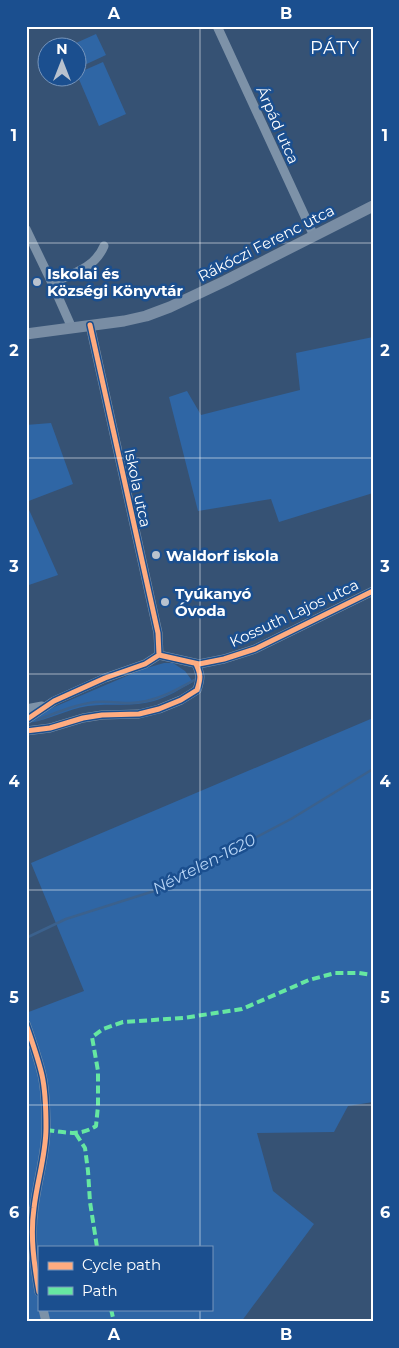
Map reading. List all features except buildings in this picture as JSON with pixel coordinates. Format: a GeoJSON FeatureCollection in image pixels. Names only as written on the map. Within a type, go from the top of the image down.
{"type":"FeatureCollection","features":[{"type":"Feature","properties":{"kind":"main road","name":"Rákóczi Ferenc utca"},"geometry":{"type":"LineString","coordinates":[[26,334],[124,321],[146,316],[225,281],[373,206]]}},
{"type":"Feature","properties":{"kind":"street","name":"Árpád utca"},"geometry":{"type":"LineString","coordinates":[[217,26],[314,236]]}},
{"type":"Feature","properties":{"kind":"street"},"geometry":{"type":"LineString","coordinates":[[26,229],[72,328]]}},
{"type":"Feature","properties":{"kind":"street"},"geometry":{"type":"LineString","coordinates":[[52,282],[83,270],[100,255],[104,246]]}},
{"type":"Feature","properties":{"kind":"street","name":"Iskola utca"},"geometry":{"type":"LineString","coordinates":[[90,325],[158,633],[159,655]]}},
{"type":"Feature","properties":{"kind":"street","name":"Kossuth Lajos utca"},"geometry":{"type":"LineString","coordinates":[[159,655],[196,664],[224,659],[255,648],[373,590]]}},
{"type":"Feature","properties":{"kind":"street"},"geometry":{"type":"LineString","coordinates":[[26,720],[47,705],[105,678],[145,664],[159,655]]}},
{"type":"Feature","properties":{"kind":"street"},"geometry":{"type":"LineString","coordinates":[[26,731],[50,728],[83,718],[102,715],[138,714],[159,709],[198,690],[200,677],[196,664]]}},
{"type":"Feature","properties":{"kind":"street"},"geometry":{"type":"LineString","coordinates":[[26,709],[47,705]]}},
{"type":"Feature","properties":{"kind":"street"},"geometry":{"type":"LineString","coordinates":[[26,1024],[38,1058],[46,1100],[44,1151],[34,1209],[32,1238],[34,1267],[38,1287]]}},
{"type":"Feature","properties":{"kind":"shaded area"},"geometry":{"type":"Polygon","coordinates":[[[96,34],[106,55],[88,63],[87,38],[96,34]]]}},
{"type":"Feature","properties":{"kind":"shaded area"},"geometry":{"type":"Polygon","coordinates":[[[103,62],[126,114],[99,126],[83,88],[88,88],[88,69],[103,62]]]}},
{"type":"Feature","properties":{"kind":"shaded area"},"geometry":{"type":"Polygon","coordinates":[[[373,337],[373,493],[279,522],[271,499],[198,511],[169,397],[187,391],[201,415],[300,390],[296,353],[373,337]]]}},
{"type":"Feature","properties":{"kind":"shaded area"},"geometry":{"type":"Polygon","coordinates":[[[51,423],[73,484],[26,502],[26,425],[51,423]]]}},
{"type":"Feature","properties":{"kind":"shaded area"},"geometry":{"type":"Polygon","coordinates":[[[26,503],[58,575],[26,586],[26,503]]]}},
{"type":"Feature","properties":{"kind":"shaded area"},"geometry":{"type":"Polygon","coordinates":[[[164,663],[173,663],[185,671],[193,682],[174,693],[146,703],[88,706],[36,722],[28,723],[26,719],[143,669],[164,663]]]}},
{"type":"Feature","properties":{"kind":"shaded area"},"geometry":{"type":"Polygon","coordinates":[[[373,718],[373,1102],[348,1106],[334,1132],[257,1133],[273,1191],[314,1224],[241,1322],[26,1322],[26,1013],[84,991],[31,863],[373,718]]]}},
{"type":"Feature","properties":{"kind":"waterway"},"geometry":{"type":"LineString","coordinates":[[37,720],[89,703],[131,703],[149,700],[165,695],[196,679]]}},
{"type":"Feature","properties":{"kind":"waterway","name":"Névtelen-1620"},"geometry":{"type":"LineString","coordinates":[[26,938],[66,919],[154,891],[291,819],[373,769]]}},
{"type":"Feature","properties":{"kind":"marked path"},"geometry":{"type":"LineString","coordinates":[[46,1130],[78,1133],[96,1126],[98,1071],[92,1037],[103,1029],[123,1022],[183,1018],[242,1009],[309,980],[335,973],[373,975]]}},
{"type":"Feature","properties":{"kind":"marked path"},"geometry":{"type":"LineString","coordinates":[[76,1134],[85,1148],[90,1202],[97,1246]]}},
{"type":"Feature","properties":{"kind":"marked path"},"geometry":{"type":"LineString","coordinates":[[111,1310],[114,1322]]}},
{"type":"Feature","properties":{"kind":"cycle path"},"geometry":{"type":"LineString","coordinates":[[90,325],[158,633],[159,655]]}},
{"type":"Feature","properties":{"kind":"cycle path"},"geometry":{"type":"LineString","coordinates":[[26,720],[54,701],[105,678],[145,664],[159,655],[199,664],[224,659],[255,649],[373,591]]}},
{"type":"Feature","properties":{"kind":"cycle path"},"geometry":{"type":"LineString","coordinates":[[26,731],[50,728],[83,718],[102,715],[139,714],[159,709],[181,700],[197,690],[200,677],[196,664]]}},
{"type":"Feature","properties":{"kind":"cycle path"},"geometry":{"type":"LineString","coordinates":[[26,1024],[40,1069],[46,1102],[46,1138],[35,1198],[32,1229],[38,1286]]}},
{"type":"Feature","properties":{"kind":"place","name":"Iskolai és Községi Könyvtár"},"geometry":{"type":"Point","coordinates":[37,282]}},
{"type":"Feature","properties":{"kind":"place","name":"Waldorf iskola"},"geometry":{"type":"Point","coordinates":[156,555]}},
{"type":"Feature","properties":{"kind":"place","name":"Tyúkanyó Óvoda"},"geometry":{"type":"Point","coordinates":[165,602]}},
{"type":"Feature","properties":{"kind":"district","name":"PÁTY"},"geometry":{"type":"Point","coordinates":[335,48]}}]}
